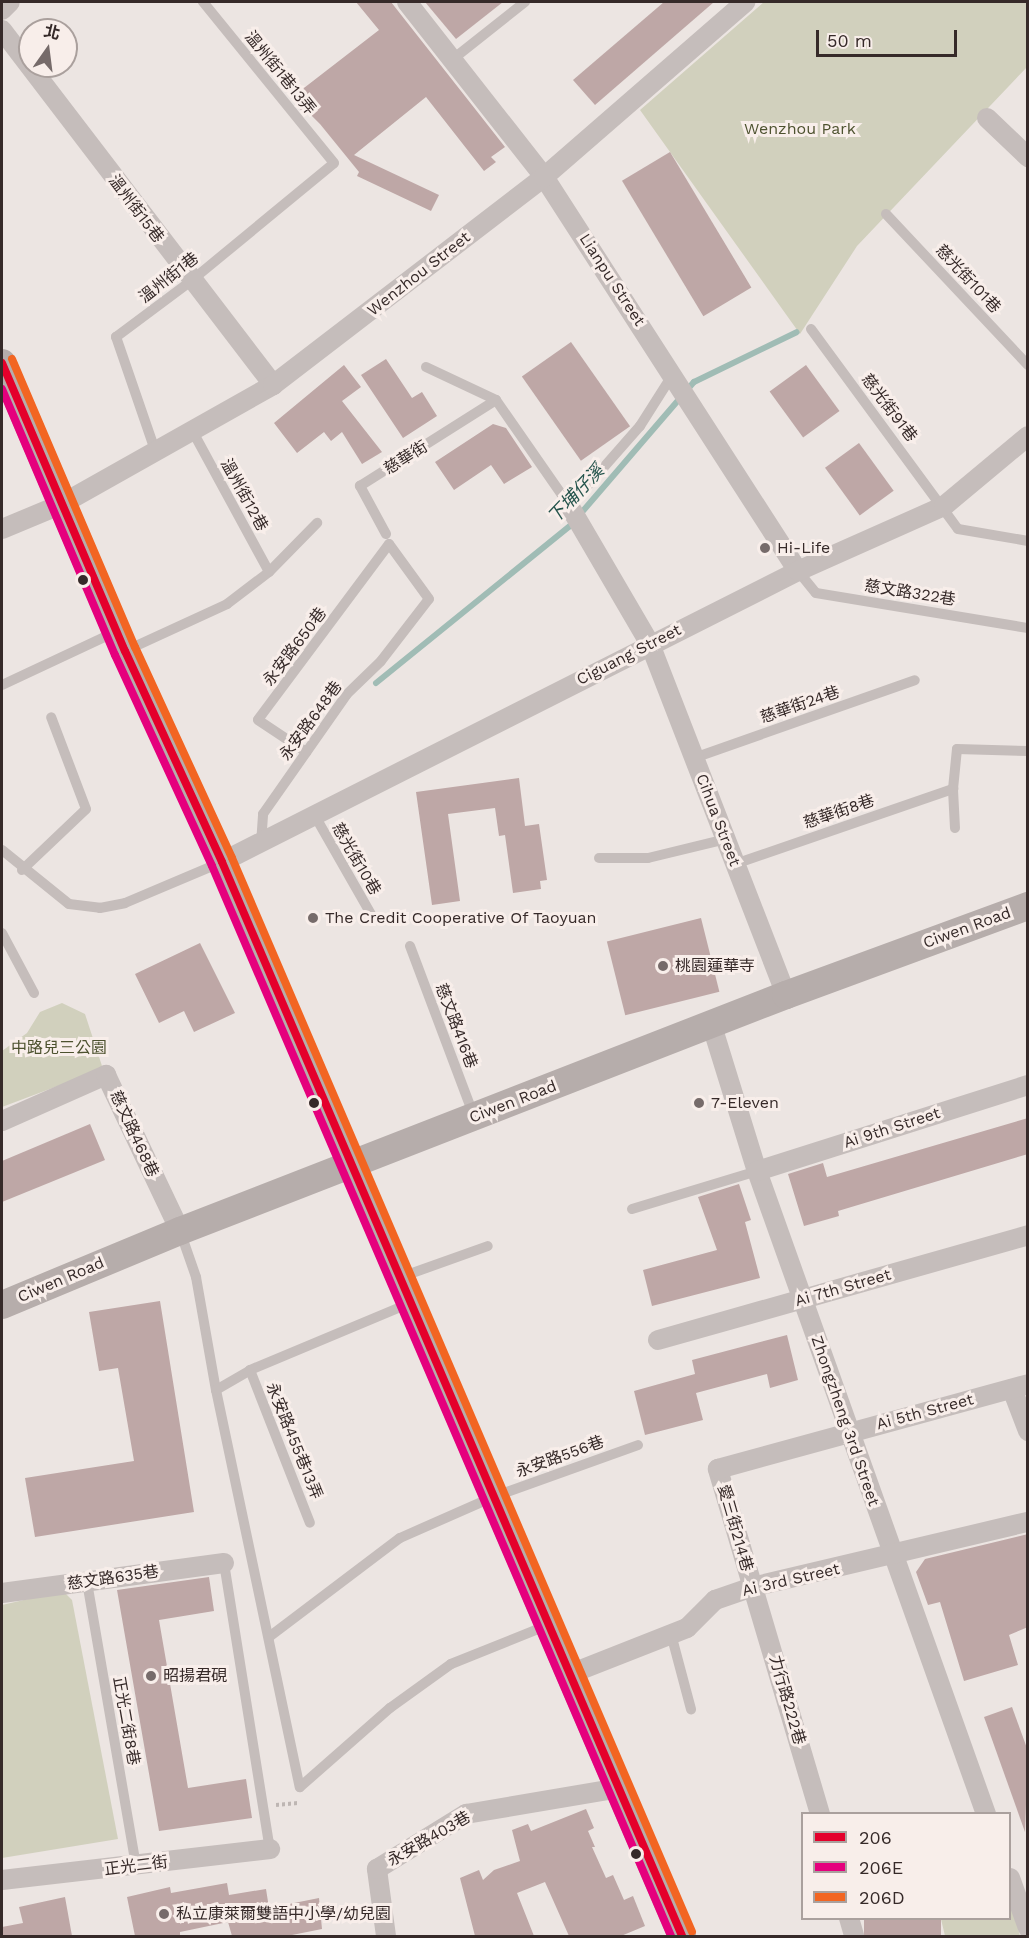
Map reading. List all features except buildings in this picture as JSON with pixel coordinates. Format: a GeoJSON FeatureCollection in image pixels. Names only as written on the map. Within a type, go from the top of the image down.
{"type":"FeatureCollection","features":[{"type":"Feature","properties":{"kind":"main road"},"geometry":{"type":"LineString","coordinates":[[2,363],[121,641],[222,862],[682,1936]]}},
{"type":"Feature","properties":{"kind":"main road","name":"Ciwen Road"},"geometry":{"type":"LineString","coordinates":[[2,1305],[180,1231],[474,1116],[786,995],[1028,906]]}},
{"type":"Feature","properties":{"kind":"street"},"geometry":{"type":"LineString","coordinates":[[2,10],[10,2]]}},
{"type":"Feature","properties":{"kind":"street","name":"Lianpu Street"},"geometry":{"type":"LineString","coordinates":[[407,2],[544,177],[798,571]]}},
{"type":"Feature","properties":{"kind":"street","name":"Wenzhou Street"},"geometry":{"type":"LineString","coordinates":[[2,529],[63,504],[273,385],[544,177],[746,2]]}},
{"type":"Feature","properties":{"kind":"street","name":"溫州街15巷"},"geometry":{"type":"LineString","coordinates":[[2,30],[191,281],[273,385]]}},
{"type":"Feature","properties":{"kind":"street"},"geometry":{"type":"LineString","coordinates":[[987,118],[1028,157]]}},
{"type":"Feature","properties":{"kind":"street","name":"Ciguang Street"},"geometry":{"type":"LineString","coordinates":[[222,862],[798,571],[944,506],[1028,436]]}},
{"type":"Feature","properties":{"kind":"street"},"geometry":{"type":"LineString","coordinates":[[573,513],[650,644]]}},
{"type":"Feature","properties":{"kind":"street","name":"Cihua Street"},"geometry":{"type":"LineString","coordinates":[[650,644],[786,995]]}},
{"type":"Feature","properties":{"kind":"street","name":"Zhongzheng 3rd Street"},"geometry":{"type":"LineString","coordinates":[[711,1026],[757,1171],[892,1557],[985,1812]]}},
{"type":"Feature","properties":{"kind":"street","name":"慈文路468巷"},"geometry":{"type":"LineString","coordinates":[[2,1121],[106,1075],[180,1231]]}},
{"type":"Feature","properties":{"kind":"street","name":"Ai 9th Street"},"geometry":{"type":"LineString","coordinates":[[757,1171],[1028,1085]]}},
{"type":"Feature","properties":{"kind":"street","name":"Ai 7th Street"},"geometry":{"type":"LineString","coordinates":[[658,1340],[1028,1235]]}},
{"type":"Feature","properties":{"kind":"street"},"geometry":{"type":"LineString","coordinates":[[1020,1386],[1028,1431]]}},
{"type":"Feature","properties":{"kind":"street","name":"Ai 5th Street"},"geometry":{"type":"LineString","coordinates":[[718,1468],[1020,1386]]}},
{"type":"Feature","properties":{"kind":"street","name":"愛三街214巷"},"geometry":{"type":"LineString","coordinates":[[718,1468],[752,1587]]}},
{"type":"Feature","properties":{"kind":"street","name":"Ai 3rd Street"},"geometry":{"type":"LineString","coordinates":[[570,1674],[687,1628],[715,1600],[752,1587],[892,1557],[1028,1522]]}},
{"type":"Feature","properties":{"kind":"street","name":"慈文路635巷"},"geometry":{"type":"LineString","coordinates":[[2,1593],[224,1563]]}},
{"type":"Feature","properties":{"kind":"street","name":"力行路222巷"},"geometry":{"type":"LineString","coordinates":[[752,1587],[819,1812]]}},
{"type":"Feature","properties":{"kind":"street","name":"永安路403巷"},"geometry":{"type":"LineString","coordinates":[[386,1936],[377,1869],[466,1814],[619,1788]]}},
{"type":"Feature","properties":{"kind":"street","name":"正光二街"},"geometry":{"type":"LineString","coordinates":[[2,1880],[270,1849]]}},
{"type":"Feature","properties":{"kind":"street"},"geometry":{"type":"LineString","coordinates":[[1011,1881],[1028,1928]]}},
{"type":"Feature","properties":{"kind":"street"},"geometry":{"type":"LineString","coordinates":[[850,1920],[854,1936]]}},
{"type":"Feature","properties":{"kind":"lane","name":"溫州街1巷13弄"},"geometry":{"type":"LineString","coordinates":[[203,2],[334,163]]}},
{"type":"Feature","properties":{"kind":"lane"},"geometry":{"type":"LineString","coordinates":[[453,59],[525,2]]}},
{"type":"Feature","properties":{"kind":"lane","name":"溫州街1巷"},"geometry":{"type":"LineString","coordinates":[[156,453],[116,337],[191,281],[334,163]]}},
{"type":"Feature","properties":{"kind":"lane","name":"慈光街101巷"},"geometry":{"type":"LineString","coordinates":[[886,214],[1028,365]]}},
{"type":"Feature","properties":{"kind":"lane","name":"慈光街91巷"},"geometry":{"type":"LineString","coordinates":[[811,329],[944,506],[958,529],[1028,541]]}},
{"type":"Feature","properties":{"kind":"lane"},"geometry":{"type":"LineString","coordinates":[[426,367],[496,400],[573,513]]}},
{"type":"Feature","properties":{"kind":"lane"},"geometry":{"type":"LineString","coordinates":[[573,513],[582,492],[640,426],[681,387]]}},
{"type":"Feature","properties":{"kind":"lane","name":"慈華街"},"geometry":{"type":"LineString","coordinates":[[387,539],[360,486],[496,400]]}},
{"type":"Feature","properties":{"kind":"lane","name":"溫州街12巷"},"geometry":{"type":"LineString","coordinates":[[193,432],[269,572]]}},
{"type":"Feature","properties":{"kind":"lane"},"geometry":{"type":"LineString","coordinates":[[2,685],[227,604],[269,572],[317,523]]}},
{"type":"Feature","properties":{"kind":"lane","name":"永安路648巷"},"geometry":{"type":"LineString","coordinates":[[261,844],[263,814],[347,694],[381,661],[429,599],[387,539]]}},
{"type":"Feature","properties":{"kind":"lane","name":"永安路650巷"},"geometry":{"type":"LineString","coordinates":[[306,752],[258,720],[387,539]]}},
{"type":"Feature","properties":{"kind":"lane","name":"慈文路322巷"},"geometry":{"type":"LineString","coordinates":[[798,571],[816,593],[1028,628]]}},
{"type":"Feature","properties":{"kind":"lane","name":"慈華街24巷"},"geometry":{"type":"LineString","coordinates":[[694,758],[915,680]]}},
{"type":"Feature","properties":{"kind":"lane"},"geometry":{"type":"LineString","coordinates":[[22,870],[86,809],[51,717]]}},
{"type":"Feature","properties":{"kind":"lane"},"geometry":{"type":"LineString","coordinates":[[955,828],[953,789],[957,749],[1028,752]]}},
{"type":"Feature","properties":{"kind":"lane","name":"慈華街8巷"},"geometry":{"type":"LineString","coordinates":[[735,864],[953,789]]}},
{"type":"Feature","properties":{"kind":"lane","name":"慈光街10巷"},"geometry":{"type":"LineString","coordinates":[[315,816],[372,916]]}},
{"type":"Feature","properties":{"kind":"lane"},"geometry":{"type":"LineString","coordinates":[[599,858],[648,858],[726,839]]}},
{"type":"Feature","properties":{"kind":"lane"},"geometry":{"type":"LineString","coordinates":[[2,850],[22,870],[69,904],[100,908],[125,903],[222,862]]}},
{"type":"Feature","properties":{"kind":"lane"},"geometry":{"type":"LineString","coordinates":[[2,933],[34,993]]}},
{"type":"Feature","properties":{"kind":"lane","name":"慈文路416巷"},"geometry":{"type":"LineString","coordinates":[[410,946],[474,1116]]}},
{"type":"Feature","properties":{"kind":"lane"},"geometry":{"type":"LineString","coordinates":[[632,1209],[757,1171]]}},
{"type":"Feature","properties":{"kind":"lane"},"geometry":{"type":"LineString","coordinates":[[180,1231],[196,1277],[216,1390],[300,1787]]}},
{"type":"Feature","properties":{"kind":"lane"},"geometry":{"type":"LineString","coordinates":[[216,1390],[488,1246]]}},
{"type":"Feature","properties":{"kind":"lane","name":"永安路455巷13弄"},"geometry":{"type":"LineString","coordinates":[[250,1370],[310,1523]]}},
{"type":"Feature","properties":{"kind":"lane","name":"永安路556巷"},"geometry":{"type":"LineString","coordinates":[[269,1637],[400,1538],[494,1497],[638,1445]]}},
{"type":"Feature","properties":{"kind":"lane"},"geometry":{"type":"LineString","coordinates":[[224,1563],[270,1849]]}},
{"type":"Feature","properties":{"kind":"lane","name":"正光二街8巷"},"geometry":{"type":"LineString","coordinates":[[87,1582],[136,1866]]}},
{"type":"Feature","properties":{"kind":"lane"},"geometry":{"type":"LineString","coordinates":[[300,1787],[351,1740],[451,1664],[550,1624]]}},
{"type":"Feature","properties":{"kind":"lane"},"geometry":{"type":"LineString","coordinates":[[671,1634],[691,1709]]}},
{"type":"Feature","properties":{"kind":"path"},"geometry":{"type":"LineString","coordinates":[[263,1807],[302,1802],[300,1787]]}},
{"type":"Feature","properties":{"kind":"green space","name":"Wenzhou Park"},"geometry":{"type":"Polygon","coordinates":[[[764,2],[1027,2],[1027,67],[857,246],[800,334],[640,110],[764,2]]]}},
{"type":"Feature","properties":{"kind":"green space","name":"中路兒三公園"},"geometry":{"type":"Polygon","coordinates":[[[62,1003],[85,1014],[103,1069],[2,1107],[2,1051],[27,1033],[40,1012],[62,1003]]]}},
{"type":"Feature","properties":{"kind":"green space"},"geometry":{"type":"Polygon","coordinates":[[[63,1591],[72,1600],[118,1839],[2,1858],[2,1605],[63,1591]]]}},
{"type":"Feature","properties":{"kind":"green space"},"geometry":{"type":"Polygon","coordinates":[[[1011,1900],[1020,1936],[945,1936],[941,1920],[1011,1920],[1011,1900]]]}},
{"type":"Feature","properties":{"kind":"waterway","name":"下埔仔溪"},"geometry":{"type":"LineString","coordinates":[[376,683],[570,526],[694,382],[797,332]]}},
{"type":"Feature","properties":{"kind":"transit line","name":"206D"},"geometry":{"type":"LineString","coordinates":[[12,359],[135,647],[232,858],[692,1932]]}},
{"type":"Feature","properties":{"kind":"transit line","name":"206"},"geometry":{"type":"LineString","coordinates":[[2,363],[125,651],[222,862],[682,1936]]}},
{"type":"Feature","properties":{"kind":"transit line","name":"206E"},"geometry":{"type":"LineString","coordinates":[[2,389],[115,655],[212,866],[671,1936]]}},
{"type":"Feature","properties":{"kind":"place","name":"Hi-Life"},"geometry":{"type":"Point","coordinates":[765,548]}},
{"type":"Feature","properties":{"kind":"place","name":"The Credit Cooperative Of Taoyuan"},"geometry":{"type":"Point","coordinates":[313,918]}},
{"type":"Feature","properties":{"kind":"place","name":"桃園蓮華寺"},"geometry":{"type":"Point","coordinates":[663,966]}},
{"type":"Feature","properties":{"kind":"place","name":"7-Eleven"},"geometry":{"type":"Point","coordinates":[699,1103]}},
{"type":"Feature","properties":{"kind":"place","name":"昭揚君硯"},"geometry":{"type":"Point","coordinates":[151,1676]}},
{"type":"Feature","properties":{"kind":"place","name":"私立康萊爾雙語中小學/幼兒園"},"geometry":{"type":"Point","coordinates":[164,1914]}}]}
